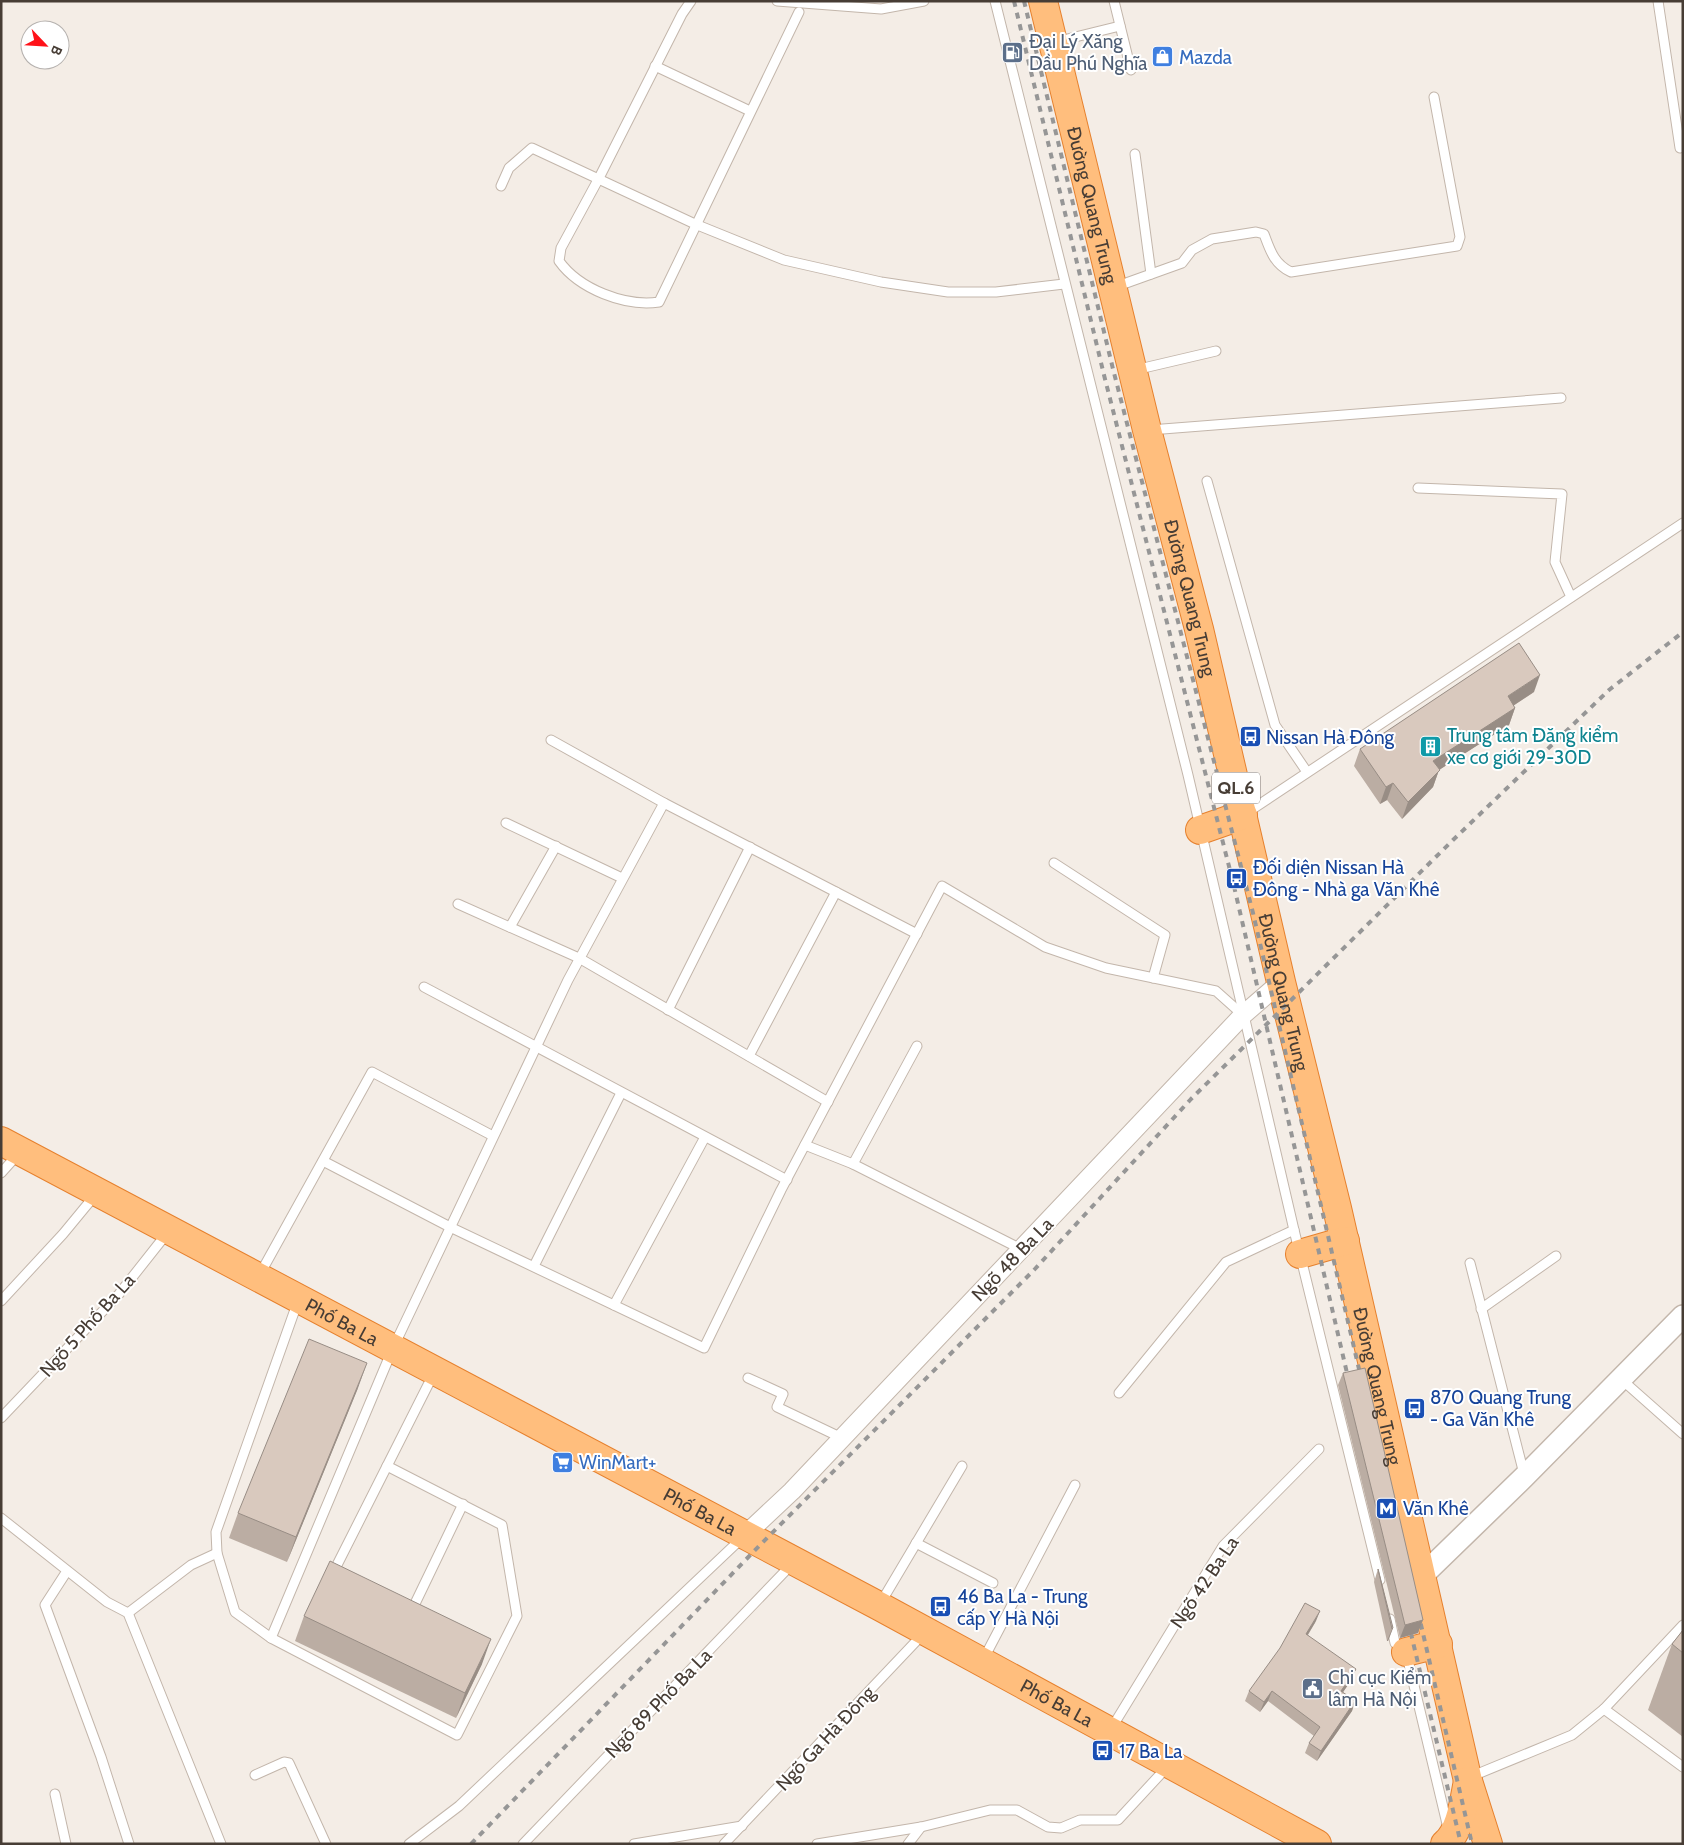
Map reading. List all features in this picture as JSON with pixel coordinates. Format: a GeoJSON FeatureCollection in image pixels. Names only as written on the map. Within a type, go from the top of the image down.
{"type":"FeatureCollection","features":[{"type":"Feature","properties":{"kind":"highway","name":"Đường Quang Trung"},"geometry":{"type":"LineString","coordinates":[[1043,1],[1147,430],[1199,629],[1281,982],[1345,1241],[1468,1779],[1488,1844]]}},
{"type":"Feature","properties":{"kind":"highway"},"geometry":{"type":"LineString","coordinates":[[1200,830],[1243,815]]}},
{"type":"Feature","properties":{"kind":"highway","name":"Phố Ba La"},"geometry":{"type":"LineString","coordinates":[[11,1146],[879,1606],[1316,1844]]}},
{"type":"Feature","properties":{"kind":"highway"},"geometry":{"type":"LineString","coordinates":[[1297,1242],[1345,1241]]}},
{"type":"Feature","properties":{"kind":"highway"},"geometry":{"type":"LineString","coordinates":[[1406,1652],[1438,1644]]}},
{"type":"Feature","properties":{"kind":"highway"},"geometry":{"type":"LineString","coordinates":[[1452,1842],[1468,1779]]}},
{"type":"Feature","properties":{"kind":"street","name":"Ngõ 48 Ba La"},"geometry":{"type":"LineString","coordinates":[[744,1536],[792,1491],[1243,1015],[1281,982]]}},
{"type":"Feature","properties":{"kind":"street"},"geometry":{"type":"LineString","coordinates":[[1422,1576],[1524,1477],[1683,1316]]}},
{"type":"Feature","properties":{"kind":"lane"},"geometry":{"type":"LineString","coordinates":[[692,1],[682,14],[599,178],[560,248],[559,261],[569,275],[621,302],[644,304],[659,302],[798,12]]}},
{"type":"Feature","properties":{"kind":"lane"},"geometry":{"type":"LineString","coordinates":[[777,1],[881,9],[924,1]]}},
{"type":"Feature","properties":{"kind":"lane"},"geometry":{"type":"LineString","coordinates":[[995,1],[1200,830],[1297,1242],[1382,1586]]}},
{"type":"Feature","properties":{"kind":"lane"},"geometry":{"type":"LineString","coordinates":[[1114,1],[1131,70]]}},
{"type":"Feature","properties":{"kind":"lane"},"geometry":{"type":"LineString","coordinates":[[1658,1],[1680,148]]}},
{"type":"Feature","properties":{"kind":"lane"},"geometry":{"type":"LineString","coordinates":[[1053,42],[1120,26]]}},
{"type":"Feature","properties":{"kind":"lane"},"geometry":{"type":"LineString","coordinates":[[655,66],[750,111]]}},
{"type":"Feature","properties":{"kind":"lane"},"geometry":{"type":"LineString","coordinates":[[1112,288],[1182,263],[1192,250],[1212,239],[1256,232],[1264,234],[1272,255],[1280,267],[1291,272],[1457,246],[1460,237],[1434,97]]}},
{"type":"Feature","properties":{"kind":"lane"},"geometry":{"type":"LineString","coordinates":[[502,186],[509,168],[532,148],[695,224],[784,260],[881,282],[948,292],[996,292],[1064,284]]}},
{"type":"Feature","properties":{"kind":"lane"},"geometry":{"type":"LineString","coordinates":[[1135,154],[1151,274]]}},
{"type":"Feature","properties":{"kind":"lane"},"geometry":{"type":"LineString","coordinates":[[1133,370],[1216,351]]}},
{"type":"Feature","properties":{"kind":"lane"},"geometry":{"type":"LineString","coordinates":[[1147,430],[1561,398]]}},
{"type":"Feature","properties":{"kind":"lane"},"geometry":{"type":"LineString","coordinates":[[1207,481],[1275,725],[1307,772]]}},
{"type":"Feature","properties":{"kind":"lane"},"geometry":{"type":"LineString","coordinates":[[1418,488],[1562,494],[1555,562],[1571,597]]}},
{"type":"Feature","properties":{"kind":"lane"},"geometry":{"type":"LineString","coordinates":[[1243,815],[1683,523]]}},
{"type":"Feature","properties":{"kind":"lane"},"geometry":{"type":"LineString","coordinates":[[551,740],[664,803],[917,934]]}},
{"type":"Feature","properties":{"kind":"lane"},"geometry":{"type":"LineString","coordinates":[[271,1638],[393,1348],[578,958],[664,803]]}},
{"type":"Feature","properties":{"kind":"lane"},"geometry":{"type":"LineString","coordinates":[[506,824],[622,878]]}},
{"type":"Feature","properties":{"kind":"lane"},"geometry":{"type":"LineString","coordinates":[[510,927],[556,846]]}},
{"type":"Feature","properties":{"kind":"lane"},"geometry":{"type":"LineString","coordinates":[[668,1010],[750,848]]}},
{"type":"Feature","properties":{"kind":"lane"},"geometry":{"type":"LineString","coordinates":[[1054,863],[1165,935],[1153,978]]}},
{"type":"Feature","properties":{"kind":"lane"},"geometry":{"type":"LineString","coordinates":[[323,1161],[450,1227],[704,1348],[786,1180],[942,886],[1046,947],[1106,968],[1216,991],[1243,1015]]}},
{"type":"Feature","properties":{"kind":"lane"},"geometry":{"type":"LineString","coordinates":[[748,1056],[836,892]]}},
{"type":"Feature","properties":{"kind":"lane"},"geometry":{"type":"LineString","coordinates":[[458,904],[578,958],[828,1102]]}},
{"type":"Feature","properties":{"kind":"lane"},"geometry":{"type":"LineString","coordinates":[[424,987],[786,1180]]}},
{"type":"Feature","properties":{"kind":"lane"},"geometry":{"type":"LineString","coordinates":[[854,1164],[917,1046]]}},
{"type":"Feature","properties":{"kind":"lane"},"geometry":{"type":"LineString","coordinates":[[259,1277],[372,1072],[493,1136]]}},
{"type":"Feature","properties":{"kind":"lane"},"geometry":{"type":"LineString","coordinates":[[534,1266],[622,1093]]}},
{"type":"Feature","properties":{"kind":"lane"},"geometry":{"type":"LineString","coordinates":[[614,1305],[705,1136]]}},
{"type":"Feature","properties":{"kind":"lane"},"geometry":{"type":"LineString","coordinates":[[805,1145],[854,1164],[1021,1250]]}},
{"type":"Feature","properties":{"kind":"lane"},"geometry":{"type":"LineString","coordinates":[[1,1173],[11,1146]]}},
{"type":"Feature","properties":{"kind":"lane"},"geometry":{"type":"LineString","coordinates":[[1,1301],[63,1234],[98,1192]]}},
{"type":"Feature","properties":{"kind":"lane","name":"Ngõ 5 Phố Ba La"},"geometry":{"type":"LineString","coordinates":[[1,1418],[119,1294],[170,1230]]}},
{"type":"Feature","properties":{"kind":"lane"},"geometry":{"type":"LineString","coordinates":[[1119,1394],[1226,1262],[1297,1242]]}},
{"type":"Feature","properties":{"kind":"lane"},"geometry":{"type":"LineString","coordinates":[[1482,1309],[1556,1256]]}},
{"type":"Feature","properties":{"kind":"lane"},"geometry":{"type":"LineString","coordinates":[[1470,1263],[1524,1477]]}},
{"type":"Feature","properties":{"kind":"lane"},"geometry":{"type":"LineString","coordinates":[[299,1298],[216,1532],[217,1553],[235,1612],[271,1638],[457,1735],[494,1652],[517,1616],[502,1525],[387,1466]]}},
{"type":"Feature","properties":{"kind":"lane"},"geometry":{"type":"LineString","coordinates":[[347,1583],[335,1576],[335,1569],[435,1370]]}},
{"type":"Feature","properties":{"kind":"lane"},"geometry":{"type":"LineString","coordinates":[[748,1378],[783,1394],[777,1407],[842,1438]]}},
{"type":"Feature","properties":{"kind":"lane"},"geometry":{"type":"LineString","coordinates":[[1621,1379],[1683,1434]]}},
{"type":"Feature","properties":{"kind":"lane","name":"Ngõ 42 Ba La"},"geometry":{"type":"LineString","coordinates":[[1109,1731],[1223,1546],[1319,1449]]}},
{"type":"Feature","properties":{"kind":"lane"},"geometry":{"type":"LineString","coordinates":[[879,1606],[962,1466]]}},
{"type":"Feature","properties":{"kind":"lane"},"geometry":{"type":"LineString","coordinates":[[982,1662],[1075,1485]]}},
{"type":"Feature","properties":{"kind":"lane"},"geometry":{"type":"LineString","coordinates":[[402,1608],[415,1615],[463,1504]]}},
{"type":"Feature","properties":{"kind":"lane"},"geometry":{"type":"LineString","coordinates":[[1,1518],[107,1602],[128,1613],[221,1844]]}},
{"type":"Feature","properties":{"kind":"lane"},"geometry":{"type":"LineString","coordinates":[[409,1844],[459,1806],[744,1536]]}},
{"type":"Feature","properties":{"kind":"lane"},"geometry":{"type":"LineString","coordinates":[[916,1543],[993,1583]]}},
{"type":"Feature","properties":{"kind":"lane"},"geometry":{"type":"LineString","coordinates":[[128,1613],[191,1565],[217,1553]]}},
{"type":"Feature","properties":{"kind":"lane","name":"Ngõ 89 Phố Ba La"},"geometry":{"type":"LineString","coordinates":[[523,1844],[794,1562]]}},
{"type":"Feature","properties":{"kind":"lane"},"geometry":{"type":"LineString","coordinates":[[67,1571],[44,1605],[101,1757],[129,1844]]}},
{"type":"Feature","properties":{"kind":"lane"},"geometry":{"type":"LineString","coordinates":[[1386,1605],[1395,1643],[1406,1652],[1452,1842]]}},
{"type":"Feature","properties":{"kind":"lane"},"geometry":{"type":"LineString","coordinates":[[1468,1779],[1572,1735],[1604,1710],[1683,1625]]}},
{"type":"Feature","properties":{"kind":"lane","name":"Ngõ Ga Hà Đông"},"geometry":{"type":"LineString","coordinates":[[724,1844],[925,1632]]}},
{"type":"Feature","properties":{"kind":"lane"},"geometry":{"type":"LineString","coordinates":[[1604,1710],[1683,1767]]}},
{"type":"Feature","properties":{"kind":"lane"},"geometry":{"type":"LineString","coordinates":[[255,1775],[284,1762],[289,1763],[326,1844]]}},
{"type":"Feature","properties":{"kind":"lane"},"geometry":{"type":"LineString","coordinates":[[816,1844],[921,1827],[990,1810],[1017,1810],[1048,1827],[1061,1828],[1080,1820],[1118,1820],[1170,1764]]}},
{"type":"Feature","properties":{"kind":"lane"},"geometry":{"type":"LineString","coordinates":[[55,1794],[66,1844]]}},
{"type":"Feature","properties":{"kind":"lane"},"geometry":{"type":"LineString","coordinates":[[634,1844],[743,1826]]}},
{"type":"Feature","properties":{"kind":"lane"},"geometry":{"type":"LineString","coordinates":[[908,1844],[921,1827]]}},
{"type":"Feature","properties":{"kind":"building","name":"Trung tâm Đăng kiểm xe cơ giới 29-30D"},"geometry":{"type":"Polygon","coordinates":[[[1519,643],[1540,675],[1508,696],[1515,708],[1433,761],[1440,770],[1408,802],[1393,783],[1386,787],[1360,749],[1519,643]]]}},
{"type":"Feature","properties":{"kind":"building"},"geometry":{"type":"Polygon","coordinates":[[[309,1339],[367,1363],[296,1537],[238,1513],[309,1339]]]}},
{"type":"Feature","properties":{"kind":"building"},"geometry":{"type":"Polygon","coordinates":[[[1365,1368],[1423,1620],[1405,1625],[1343,1373],[1365,1368]]]}},
{"type":"Feature","properties":{"kind":"building"},"geometry":{"type":"Polygon","coordinates":[[[330,1561],[491,1639],[465,1693],[304,1616],[330,1561]]]}},
{"type":"Feature","properties":{"kind":"building"},"geometry":{"type":"Polygon","coordinates":[[[1378,1569],[1393,1628],[1392,1629],[1378,1569]]]}},
{"type":"Feature","properties":{"kind":"building","name":"Chi cục Kiểm lâm Hà Nội"},"geometry":{"type":"Polygon","coordinates":[[[1305,1603],[1320,1611],[1306,1634],[1356,1669],[1341,1691],[1355,1701],[1321,1751],[1309,1743],[1320,1727],[1272,1691],[1264,1702],[1249,1691],[1280,1648],[1305,1603]]]}},
{"type":"Feature","properties":{"kind":"building"},"geometry":{"type":"Polygon","coordinates":[[[1683,1630],[1683,1653],[1672,1644],[1683,1630]]]}},
{"type":"Feature","properties":{"kind":"railway"},"geometry":{"type":"LineString","coordinates":[[1014,1],[1104,375],[1233,882],[1350,1386]]}},
{"type":"Feature","properties":{"kind":"railway"},"geometry":{"type":"LineString","coordinates":[[1024,1],[1113,369],[1253,913],[1362,1382]]}},
{"type":"Feature","properties":{"kind":"railway"},"geometry":{"type":"LineString","coordinates":[[471,1844],[760,1545],[1034,1270],[1191,1099],[1453,840],[1609,690],[1683,632]]}},
{"type":"Feature","properties":{"kind":"railway"},"geometry":{"type":"LineString","coordinates":[[1418,1612],[1472,1844]]}},
{"type":"Feature","properties":{"kind":"railway"},"geometry":{"type":"LineString","coordinates":[[1408,1621],[1461,1844]]}},
{"type":"Feature","properties":{"kind":"place","name":"Đại Lý Xăng Dầu Phú Nghĩa"},"geometry":{"type":"Point","coordinates":[1013,52]}},
{"type":"Feature","properties":{"kind":"place","name":"Mazda"},"geometry":{"type":"Point","coordinates":[1163,57]}},
{"type":"Feature","properties":{"kind":"place","name":"Nissan Hà Đông"},"geometry":{"type":"Point","coordinates":[1250,737]}},
{"type":"Feature","properties":{"kind":"place","name":"Trung tâm Đăng kiểm xe cơ giới 29-30D"},"geometry":{"type":"Point","coordinates":[1431,746]}},
{"type":"Feature","properties":{"kind":"place","name":"Đối diện Nissan Hà Đông - Nhà ga Văn Khê"},"geometry":{"type":"Point","coordinates":[1237,878]}},
{"type":"Feature","properties":{"kind":"place","name":"870 Quang Trung - Ga Văn Khê"},"geometry":{"type":"Point","coordinates":[1414,1408]}},
{"type":"Feature","properties":{"kind":"place","name":"WinMart+"},"geometry":{"type":"Point","coordinates":[563,1462]}},
{"type":"Feature","properties":{"kind":"place","name":"Văn Khê"},"geometry":{"type":"Point","coordinates":[1387,1508]}},
{"type":"Feature","properties":{"kind":"place","name":"46 Ba La - Trung cấp Y Hà Nội"},"geometry":{"type":"Point","coordinates":[941,1607]}},
{"type":"Feature","properties":{"kind":"place","name":"Chi cục Kiểm lâm Hà Nội"},"geometry":{"type":"Point","coordinates":[1312,1688]}},
{"type":"Feature","properties":{"kind":"place","name":"17 Ba La"},"geometry":{"type":"Point","coordinates":[1103,1751]}}]}
